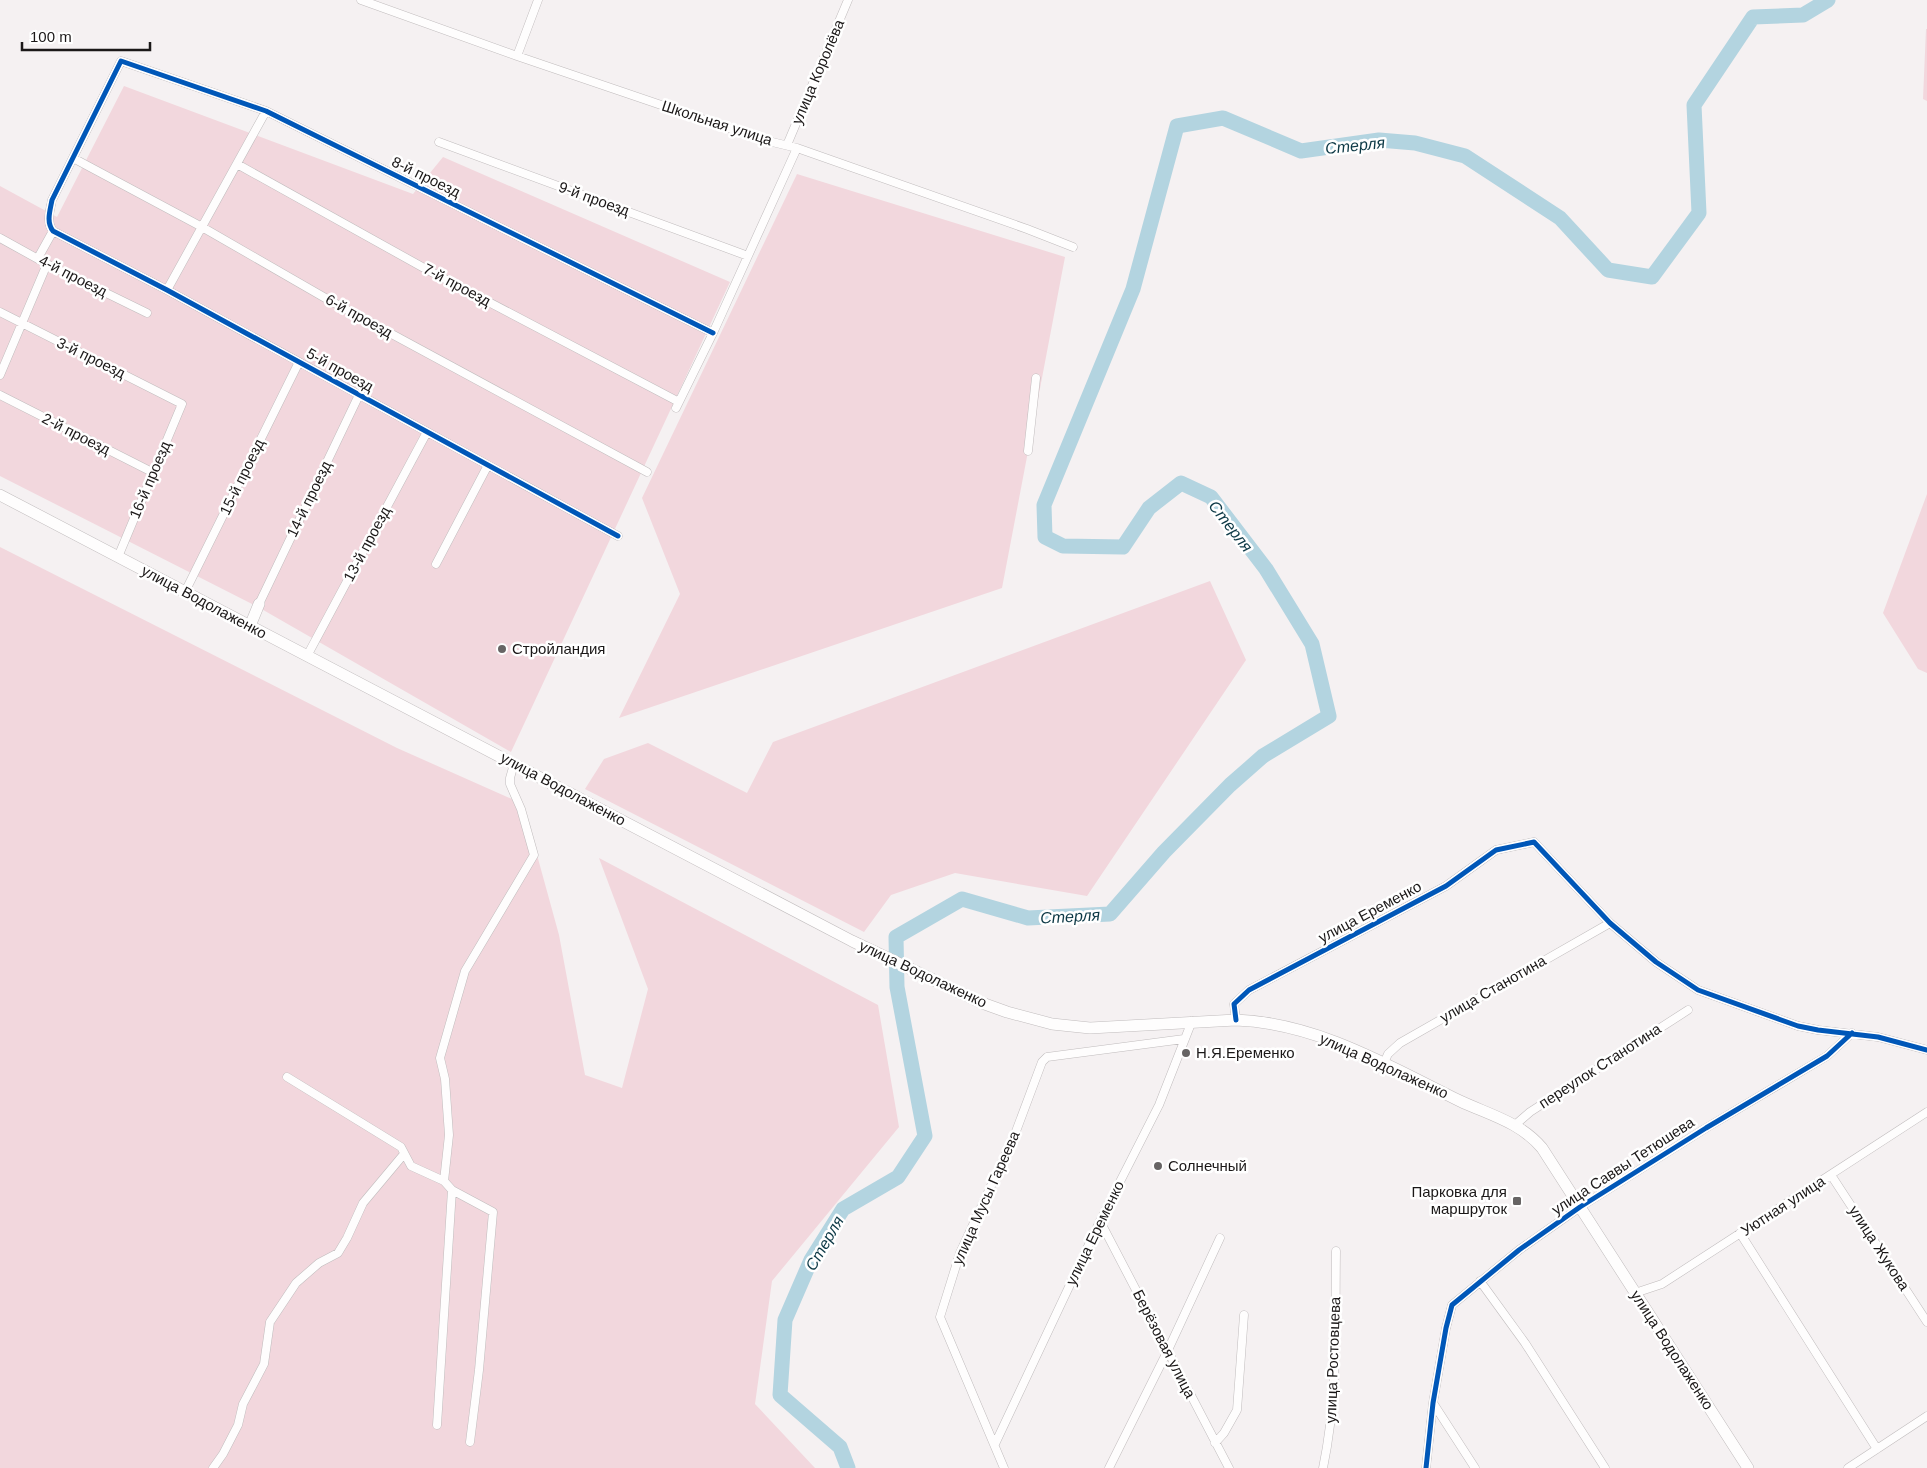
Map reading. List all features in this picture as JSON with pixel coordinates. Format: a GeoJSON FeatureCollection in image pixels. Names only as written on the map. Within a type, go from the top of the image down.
{"type":"FeatureCollection","features":[{"type":"Feature","properties":{"kind":"main road","name":"улица Водолаженко"},"geometry":{"type":"LineString","coordinates":[[0,495],[852,941],[982,1003],[1052,1024],[1090,1028],[1236,1020],[1292,1027],[1338,1042],[1466,1104],[1515,1125],[1532,1136],[1542,1148],[1748,1468]]}},
{"type":"Feature","properties":{"kind":"main road"},"geometry":{"type":"LineString","coordinates":[[250,626],[259,604]]}},
{"type":"Feature","properties":{"kind":"street","name":"Школьная улица"},"geometry":{"type":"LineString","coordinates":[[361,0],[517,56],[764,140],[797,148],[1073,247]]}},
{"type":"Feature","properties":{"kind":"street"},"geometry":{"type":"LineString","coordinates":[[517,56],[538,0]]}},
{"type":"Feature","properties":{"kind":"street","name":"улица Королёва"},"geometry":{"type":"LineString","coordinates":[[787,145],[848,0]]}},
{"type":"Feature","properties":{"kind":"street","name":"8-й проезд"},"geometry":{"type":"LineString","coordinates":[[73,158],[121,61],[266,111],[713,333]]}},
{"type":"Feature","properties":{"kind":"street"},"geometry":{"type":"LineString","coordinates":[[167,290],[266,111]]}},
{"type":"Feature","properties":{"kind":"street","name":"9-й проезд"},"geometry":{"type":"LineString","coordinates":[[440,142],[748,256]]}},
{"type":"Feature","properties":{"kind":"street"},"geometry":{"type":"LineString","coordinates":[[713,333],[797,148]]}},
{"type":"Feature","properties":{"kind":"street"},"geometry":{"type":"LineString","coordinates":[[38,258],[51,229],[49,214],[52,200],[73,158]]}},
{"type":"Feature","properties":{"kind":"street","name":"6-й проезд"},"geometry":{"type":"LineString","coordinates":[[73,158],[202,227],[327,299],[646,472]]}},
{"type":"Feature","properties":{"kind":"street","name":"7-й проезд"},"geometry":{"type":"LineString","coordinates":[[237,164],[424,268],[678,405],[713,333]]}},
{"type":"Feature","properties":{"kind":"street","name":"5-й проезд"},"geometry":{"type":"LineString","coordinates":[[51,229],[167,290],[618,536]]}},
{"type":"Feature","properties":{"kind":"street","name":"4-й проезд"},"geometry":{"type":"LineString","coordinates":[[0,238],[47,264],[147,314]]}},
{"type":"Feature","properties":{"kind":"street"},"geometry":{"type":"LineString","coordinates":[[0,375],[47,264]]}},
{"type":"Feature","properties":{"kind":"street","name":"3-й проезд"},"geometry":{"type":"LineString","coordinates":[[0,312],[182,404]]}},
{"type":"Feature","properties":{"kind":"street","name":"15-й проезд"},"geometry":{"type":"LineString","coordinates":[[185,592],[299,362]]}},
{"type":"Feature","properties":{"kind":"street"},"geometry":{"type":"LineString","coordinates":[[1028,451],[1036,378]]}},
{"type":"Feature","properties":{"kind":"street","name":"2-й проезд"},"geometry":{"type":"LineString","coordinates":[[0,395],[152,472]]}},
{"type":"Feature","properties":{"kind":"street","name":"14-й проезд"},"geometry":{"type":"LineString","coordinates":[[259,604],[359,395]]}},
{"type":"Feature","properties":{"kind":"street","name":"16-й проезд"},"geometry":{"type":"LineString","coordinates":[[118,557],[182,404]]}},
{"type":"Feature","properties":{"kind":"street","name":"13-й проезд"},"geometry":{"type":"LineString","coordinates":[[307,656],[427,432]]}},
{"type":"Feature","properties":{"kind":"street"},"geometry":{"type":"LineString","coordinates":[[436,564],[488,465]]}},
{"type":"Feature","properties":{"kind":"street"},"geometry":{"type":"LineString","coordinates":[[444,1181],[449,1135],[445,1080],[440,1058],[465,971],[534,855],[521,809],[510,784],[514,764]]}},
{"type":"Feature","properties":{"kind":"street","name":"улица Еременко"},"geometry":{"type":"LineString","coordinates":[[1236,1020],[1234,1004],[1249,990],[1446,886],[1496,850],[1534,842],[1610,923]]}},
{"type":"Feature","properties":{"kind":"street"},"geometry":{"type":"LineString","coordinates":[[1610,923],[1656,962],[1698,990],[1798,1026],[1878,1038],[1927,1050]]}},
{"type":"Feature","properties":{"kind":"street","name":"улица Станотина"},"geometry":{"type":"LineString","coordinates":[[1384,1064],[1388,1054],[1400,1043],[1610,923]]}},
{"type":"Feature","properties":{"kind":"street","name":"переулок Станотина"},"geometry":{"type":"LineString","coordinates":[[1515,1125],[1530,1112],[1688,1010]]}},
{"type":"Feature","properties":{"kind":"street","name":"улица Еременко"},"geometry":{"type":"LineString","coordinates":[[995,1444],[1100,1221],[1159,1105],[1192,1021]]}},
{"type":"Feature","properties":{"kind":"street","name":"улица Саввы Тетюшева"},"geometry":{"type":"LineString","coordinates":[[1426,1468],[1433,1403],[1446,1328],[1452,1305],[1480,1281],[1580,1207],[1706,1128],[1827,1056],[1852,1034]]}},
{"type":"Feature","properties":{"kind":"street","name":"улица Мусы Гареева"},"geometry":{"type":"LineString","coordinates":[[1004,1468],[940,1317],[960,1253],[1014,1134],[1042,1062],[1047,1057],[1184,1040]]}},
{"type":"Feature","properties":{"kind":"street"},"geometry":{"type":"LineString","coordinates":[[287,1077],[401,1147],[411,1166],[444,1181],[452,1190],[493,1212],[480,1360],[470,1442]]}},
{"type":"Feature","properties":{"kind":"street"},"geometry":{"type":"LineString","coordinates":[[1925,1114],[1927,1123]]}},
{"type":"Feature","properties":{"kind":"street","name":"Уютная улица"},"geometry":{"type":"LineString","coordinates":[[1635,1293],[1662,1284],[1925,1114]]}},
{"type":"Feature","properties":{"kind":"street"},"geometry":{"type":"LineString","coordinates":[[214,1468],[238,1425],[243,1404],[264,1364],[270,1322],[296,1283],[319,1263],[338,1253],[363,1203],[404,1154]]}},
{"type":"Feature","properties":{"kind":"street","name":"улица Жукова"},"geometry":{"type":"LineString","coordinates":[[1831,1175],[1927,1322]]}},
{"type":"Feature","properties":{"kind":"street"},"geometry":{"type":"LineString","coordinates":[[438,1425],[452,1190]]}},
{"type":"Feature","properties":{"kind":"street","name":"Берёзовая улица"},"geometry":{"type":"LineString","coordinates":[[1100,1221],[1215,1442],[1224,1466]]}},
{"type":"Feature","properties":{"kind":"street"},"geometry":{"type":"LineString","coordinates":[[1740,1233],[1877,1449]]}},
{"type":"Feature","properties":{"kind":"street"},"geometry":{"type":"LineString","coordinates":[[1109,1468],[1168,1350],[1220,1238]]}},
{"type":"Feature","properties":{"kind":"street","name":"улица Ростовцева"},"geometry":{"type":"LineString","coordinates":[[1323,1468],[1330,1435],[1332,1407],[1336,1251]]}},
{"type":"Feature","properties":{"kind":"street"},"geometry":{"type":"LineString","coordinates":[[1480,1281],[1525,1343],[1605,1468]]}},
{"type":"Feature","properties":{"kind":"street"},"geometry":{"type":"LineString","coordinates":[[1215,1442],[1224,1433],[1236,1410],[1244,1315]]}},
{"type":"Feature","properties":{"kind":"street"},"geometry":{"type":"LineString","coordinates":[[1433,1403],[1475,1468]]}},
{"type":"Feature","properties":{"kind":"street"},"geometry":{"type":"LineString","coordinates":[[1848,1468],[1927,1416]]}},
{"type":"Feature","properties":{"kind":"shaded area"},"geometry":{"type":"Polygon","coordinates":[[[1927,29],[1927,101],[1923,99],[1927,29]]]}},
{"type":"Feature","properties":{"kind":"shaded area"},"geometry":{"type":"Polygon","coordinates":[[[124,86],[413,194],[443,157],[730,282],[511,752],[258,607],[0,476],[0,186],[57,217],[124,86]]]}},
{"type":"Feature","properties":{"kind":"shaded area"},"geometry":{"type":"Polygon","coordinates":[[[797,174],[1065,257],[1002,588],[619,718],[680,594],[642,498],[797,174]]]}},
{"type":"Feature","properties":{"kind":"shaded area"},"geometry":{"type":"Polygon","coordinates":[[[1927,494],[1927,673],[1918,669],[1883,613],[1927,494]]]}},
{"type":"Feature","properties":{"kind":"shaded area"},"geometry":{"type":"Polygon","coordinates":[[[0,547],[397,748],[523,804],[559,935],[585,1075],[622,1088],[648,989],[599,858],[878,1005],[899,1127],[772,1281],[755,1404],[815,1468],[0,1468],[0,547]]]}},
{"type":"Feature","properties":{"kind":"shaded area"},"geometry":{"type":"Polygon","coordinates":[[[1210,581],[1246,660],[1087,896],[955,873],[891,895],[864,932],[585,789],[604,759],[648,743],[747,793],[773,742],[1210,581]]]}},
{"type":"Feature","properties":{"kind":"waterway","name":"Стерля"},"geometry":{"type":"LineString","coordinates":[[848,1468],[840,1447],[780,1395],[785,1320],[811,1260],[843,1209],[898,1177],[925,1136],[897,987],[896,937],[962,899],[1028,918],[1110,914],[1164,852],[1230,785],[1263,756],[1329,716],[1312,644],[1266,569],[1211,497],[1181,483],[1149,508],[1123,547],[1063,546],[1045,537],[1044,505],[1133,289],[1177,126],[1223,118],[1301,151],[1379,140],[1415,143],[1465,156],[1560,218],[1608,270],[1652,277],[1699,213],[1694,105],[1753,17],[1803,15],[1828,0]]}},
{"type":"Feature","properties":{"kind":"cycle path"},"geometry":{"type":"LineString","coordinates":[[618,536],[167,290],[53,231],[49,220],[52,200],[121,61],[266,111],[713,333]]}},
{"type":"Feature","properties":{"kind":"cycle path"},"geometry":{"type":"LineString","coordinates":[[1236,1020],[1234,1004],[1249,990],[1446,886],[1496,850],[1534,842],[1610,923],[1656,962],[1698,990],[1798,1026],[1878,1037],[1927,1050]]}},
{"type":"Feature","properties":{"kind":"cycle path"},"geometry":{"type":"LineString","coordinates":[[1426,1468],[1433,1403],[1446,1328],[1452,1305],[1519,1250],[1580,1207],[1706,1128],[1827,1056],[1852,1033]]}},
{"type":"Feature","properties":{"kind":"place","name":"Стройландия"},"geometry":{"type":"Point","coordinates":[502,649]}},
{"type":"Feature","properties":{"kind":"place","name":"Н.Я.Еременко"},"geometry":{"type":"Point","coordinates":[1186,1053]}},
{"type":"Feature","properties":{"kind":"place","name":"Солнечный"},"geometry":{"type":"Point","coordinates":[1158,1166]}},
{"type":"Feature","properties":{"kind":"place","name":"Парковка для маршруток"},"geometry":{"type":"Point","coordinates":[1517,1201]}}]}
